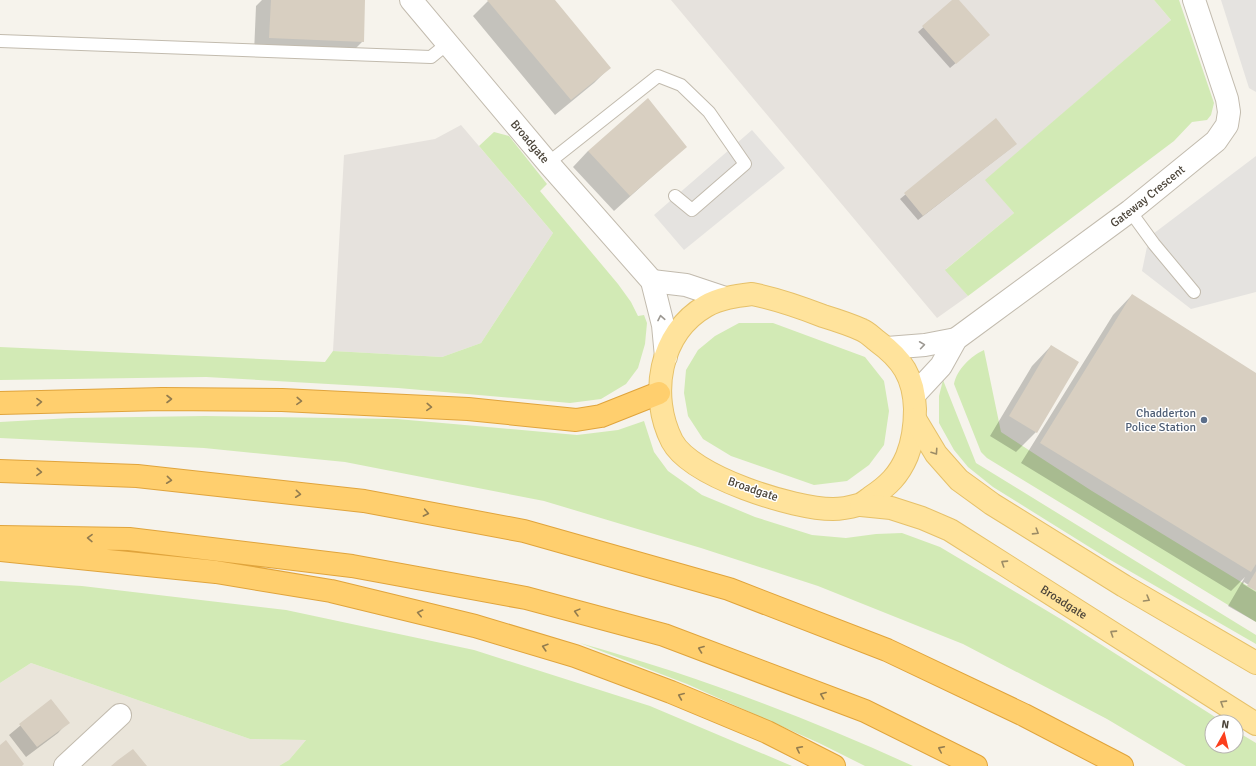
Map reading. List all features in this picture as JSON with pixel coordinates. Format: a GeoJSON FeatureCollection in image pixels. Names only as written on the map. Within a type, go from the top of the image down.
{"type":"FeatureCollection","features":[{"type":"Feature","properties":{"kind":"highway"},"geometry":{"type":"LineString","coordinates":[[0,403],[162,399],[282,400],[468,409],[576,420],[601,416],[659,393]]}},
{"type":"Feature","properties":{"kind":"highway"},"geometry":{"type":"LineString","coordinates":[[0,471],[137,476],[364,501],[524,531],[729,588],[872,645],[1024,715],[1122,766]]}},
{"type":"Feature","properties":{"kind":"highway"},"geometry":{"type":"LineString","coordinates":[[0,537],[129,539],[352,566],[526,598],[664,635],[865,711],[976,766]]}},
{"type":"Feature","properties":{"kind":"highway"},"geometry":{"type":"LineString","coordinates":[[0,550],[224,574],[331,591],[475,626],[575,656],[671,692],[767,732],[834,766]]}},
{"type":"Feature","properties":{"kind":"main road","name":"Broadgate"},"geometry":{"type":"LineString","coordinates":[[861,505],[894,479],[912,445],[915,419],[914,394],[911,379],[903,365],[887,348],[863,330],[782,300],[752,294],[724,298],[705,306],[687,320],[674,338],[666,356],[660,375],[659,393],[661,410],[673,442],[691,461],[731,484],[800,505],[834,509],[861,505],[891,508],[922,518],[950,530],[1256,724]]}},
{"type":"Feature","properties":{"kind":"main road","name":"Broadgate"},"geometry":{"type":"LineString","coordinates":[[915,419],[936,454],[959,480],[987,500],[1124,586],[1256,663]]}},
{"type":"Feature","properties":{"kind":"street","name":"Broadgate"},"geometry":{"type":"LineString","coordinates":[[411,0],[548,162],[652,281],[662,318],[666,356]]}},
{"type":"Feature","properties":{"kind":"street","name":"Gateway Crescent"},"geometry":{"type":"LineString","coordinates":[[914,394],[941,366],[956,339],[1130,211],[1216,141],[1227,125],[1229,112],[1227,99],[1194,0]]}},
{"type":"Feature","properties":{"kind":"street","name":"Broadgate"},"geometry":{"type":"LineString","coordinates":[[652,281],[686,285],[724,298]]}},
{"type":"Feature","properties":{"kind":"street","name":"Gateway Crescent"},"geometry":{"type":"LineString","coordinates":[[887,348],[925,345],[956,339]]}},
{"type":"Feature","properties":{"kind":"street"},"geometry":{"type":"LineString","coordinates":[[65,766],[120,715]]}},
{"type":"Feature","properties":{"kind":"lane"},"geometry":{"type":"LineString","coordinates":[[0,41],[431,57],[447,44]]}},
{"type":"Feature","properties":{"kind":"lane"},"geometry":{"type":"LineString","coordinates":[[548,162],[658,76],[681,85],[709,112],[745,164],[692,210],[675,196]]}},
{"type":"Feature","properties":{"kind":"lane"},"geometry":{"type":"LineString","coordinates":[[1130,211],[1154,244],[1194,292]]}},
{"type":"Feature","properties":{"kind":"shaded area"},"geometry":{"type":"Polygon","coordinates":[[[671,0],[1154,0],[1171,20],[986,180],[1014,213],[946,269],[968,296],[937,318],[671,0]]]}},
{"type":"Feature","properties":{"kind":"shaded area"},"geometry":{"type":"Polygon","coordinates":[[[1221,0],[1256,0],[1256,92],[1249,88],[1221,0]]]}},
{"type":"Feature","properties":{"kind":"shaded area"},"geometry":{"type":"Polygon","coordinates":[[[461,125],[553,233],[481,343],[442,357],[333,351],[344,155],[435,139],[461,125]]]}},
{"type":"Feature","properties":{"kind":"shaded area"},"geometry":{"type":"Polygon","coordinates":[[[752,130],[785,168],[684,250],[654,215],[752,130]]]}},
{"type":"Feature","properties":{"kind":"shaded area"},"geometry":{"type":"Polygon","coordinates":[[[1256,156],[1256,292],[1191,309],[1142,271],[1149,237],[1256,156]]]}},
{"type":"Feature","properties":{"kind":"shaded area"},"geometry":{"type":"Polygon","coordinates":[[[31,663],[250,739],[306,740],[289,760],[279,766],[0,766],[0,683],[31,663]]]}},
{"type":"Feature","properties":{"kind":"green space"},"geometry":{"type":"Polygon","coordinates":[[[1154,0],[1179,0],[1214,103],[1211,115],[1207,120],[1192,122],[1174,141],[968,296],[945,270],[1014,213],[985,180],[1171,20],[1154,0]]]}},
{"type":"Feature","properties":{"kind":"green space"},"geometry":{"type":"Polygon","coordinates":[[[494,132],[509,136],[547,184],[540,191],[618,284],[631,302],[638,316],[644,315],[647,323],[645,344],[638,368],[626,384],[601,399],[570,403],[398,388],[206,377],[0,380],[0,347],[325,362],[333,351],[442,357],[481,343],[553,233],[479,146],[494,132]]]}},
{"type":"Feature","properties":{"kind":"green space"},"geometry":{"type":"Polygon","coordinates":[[[739,323],[773,323],[865,357],[884,381],[889,411],[884,445],[869,465],[847,481],[814,485],[731,456],[703,439],[688,416],[684,393],[686,370],[698,350],[715,336],[739,323]]]}},
{"type":"Feature","properties":{"kind":"green space"},"geometry":{"type":"Polygon","coordinates":[[[984,350],[1001,432],[1092,491],[1256,591],[1256,622],[987,458],[981,452],[954,384],[961,368],[974,356],[984,350]]]}},
{"type":"Feature","properties":{"kind":"green space"},"geometry":{"type":"Polygon","coordinates":[[[943,380],[976,463],[1256,635],[1256,644],[1107,558],[993,487],[968,467],[954,450],[939,423],[939,396],[943,380]]]}},
{"type":"Feature","properties":{"kind":"green space"},"geometry":{"type":"Polygon","coordinates":[[[205,416],[397,419],[577,435],[618,430],[644,421],[654,452],[668,471],[702,495],[755,517],[812,535],[846,538],[876,534],[902,533],[940,547],[1064,621],[1210,714],[1204,714],[1204,754],[1244,754],[1244,736],[1256,743],[1256,766],[1186,766],[1107,719],[963,644],[818,586],[701,548],[544,501],[345,462],[204,448],[0,438],[0,422],[71,418],[205,416]]]}},
{"type":"Feature","properties":{"kind":"green space"},"geometry":{"type":"Polygon","coordinates":[[[0,581],[82,586],[286,610],[474,650],[650,706],[792,766],[279,766],[289,760],[306,740],[250,739],[31,663],[0,683],[0,581]]]}},
{"type":"Feature","properties":{"kind":"green space"},"geometry":{"type":"Polygon","coordinates":[[[580,643],[623,655],[749,698],[913,766],[865,766],[819,743],[687,684],[580,643]]]}},
{"type":"Feature","properties":{"kind":"building"},"geometry":{"type":"Polygon","coordinates":[[[271,0],[365,0],[364,42],[269,38],[271,0]]]}},
{"type":"Feature","properties":{"kind":"building"},"geometry":{"type":"Polygon","coordinates":[[[487,0],[555,0],[611,68],[571,100],[487,0]]]}},
{"type":"Feature","properties":{"kind":"building"},"geometry":{"type":"Polygon","coordinates":[[[952,0],[959,0],[990,35],[956,64],[922,26],[952,0]]]}},
{"type":"Feature","properties":{"kind":"building"},"geometry":{"type":"Polygon","coordinates":[[[648,98],[687,147],[630,196],[588,151],[648,98]]]}},
{"type":"Feature","properties":{"kind":"building"},"geometry":{"type":"Polygon","coordinates":[[[996,118],[1017,144],[923,216],[904,193],[996,118]]]}},
{"type":"Feature","properties":{"kind":"building"},"geometry":{"type":"Polygon","coordinates":[[[1132,294],[1256,373],[1256,564],[1251,572],[1040,443],[1132,294]]]}},
{"type":"Feature","properties":{"kind":"building"},"geometry":{"type":"Polygon","coordinates":[[[1051,345],[1079,362],[1037,433],[1009,416],[1051,345]]]}},
{"type":"Feature","properties":{"kind":"building"},"geometry":{"type":"Polygon","coordinates":[[[1256,571],[1256,591],[1247,586],[1256,571]]]}},
{"type":"Feature","properties":{"kind":"building"},"geometry":{"type":"Polygon","coordinates":[[[51,699],[70,723],[37,747],[19,724],[51,699]]]}},
{"type":"Feature","properties":{"kind":"building"},"geometry":{"type":"Polygon","coordinates":[[[6,740],[24,764],[22,766],[0,766],[0,745],[6,740]]]}},
{"type":"Feature","properties":{"kind":"building"},"geometry":{"type":"Polygon","coordinates":[[[133,749],[147,766],[111,766],[118,760],[133,749]]]}},
{"type":"Feature","properties":{"kind":"place","name":"Chadderton Police Station"},"geometry":{"type":"Point","coordinates":[1204,420]}}]}
